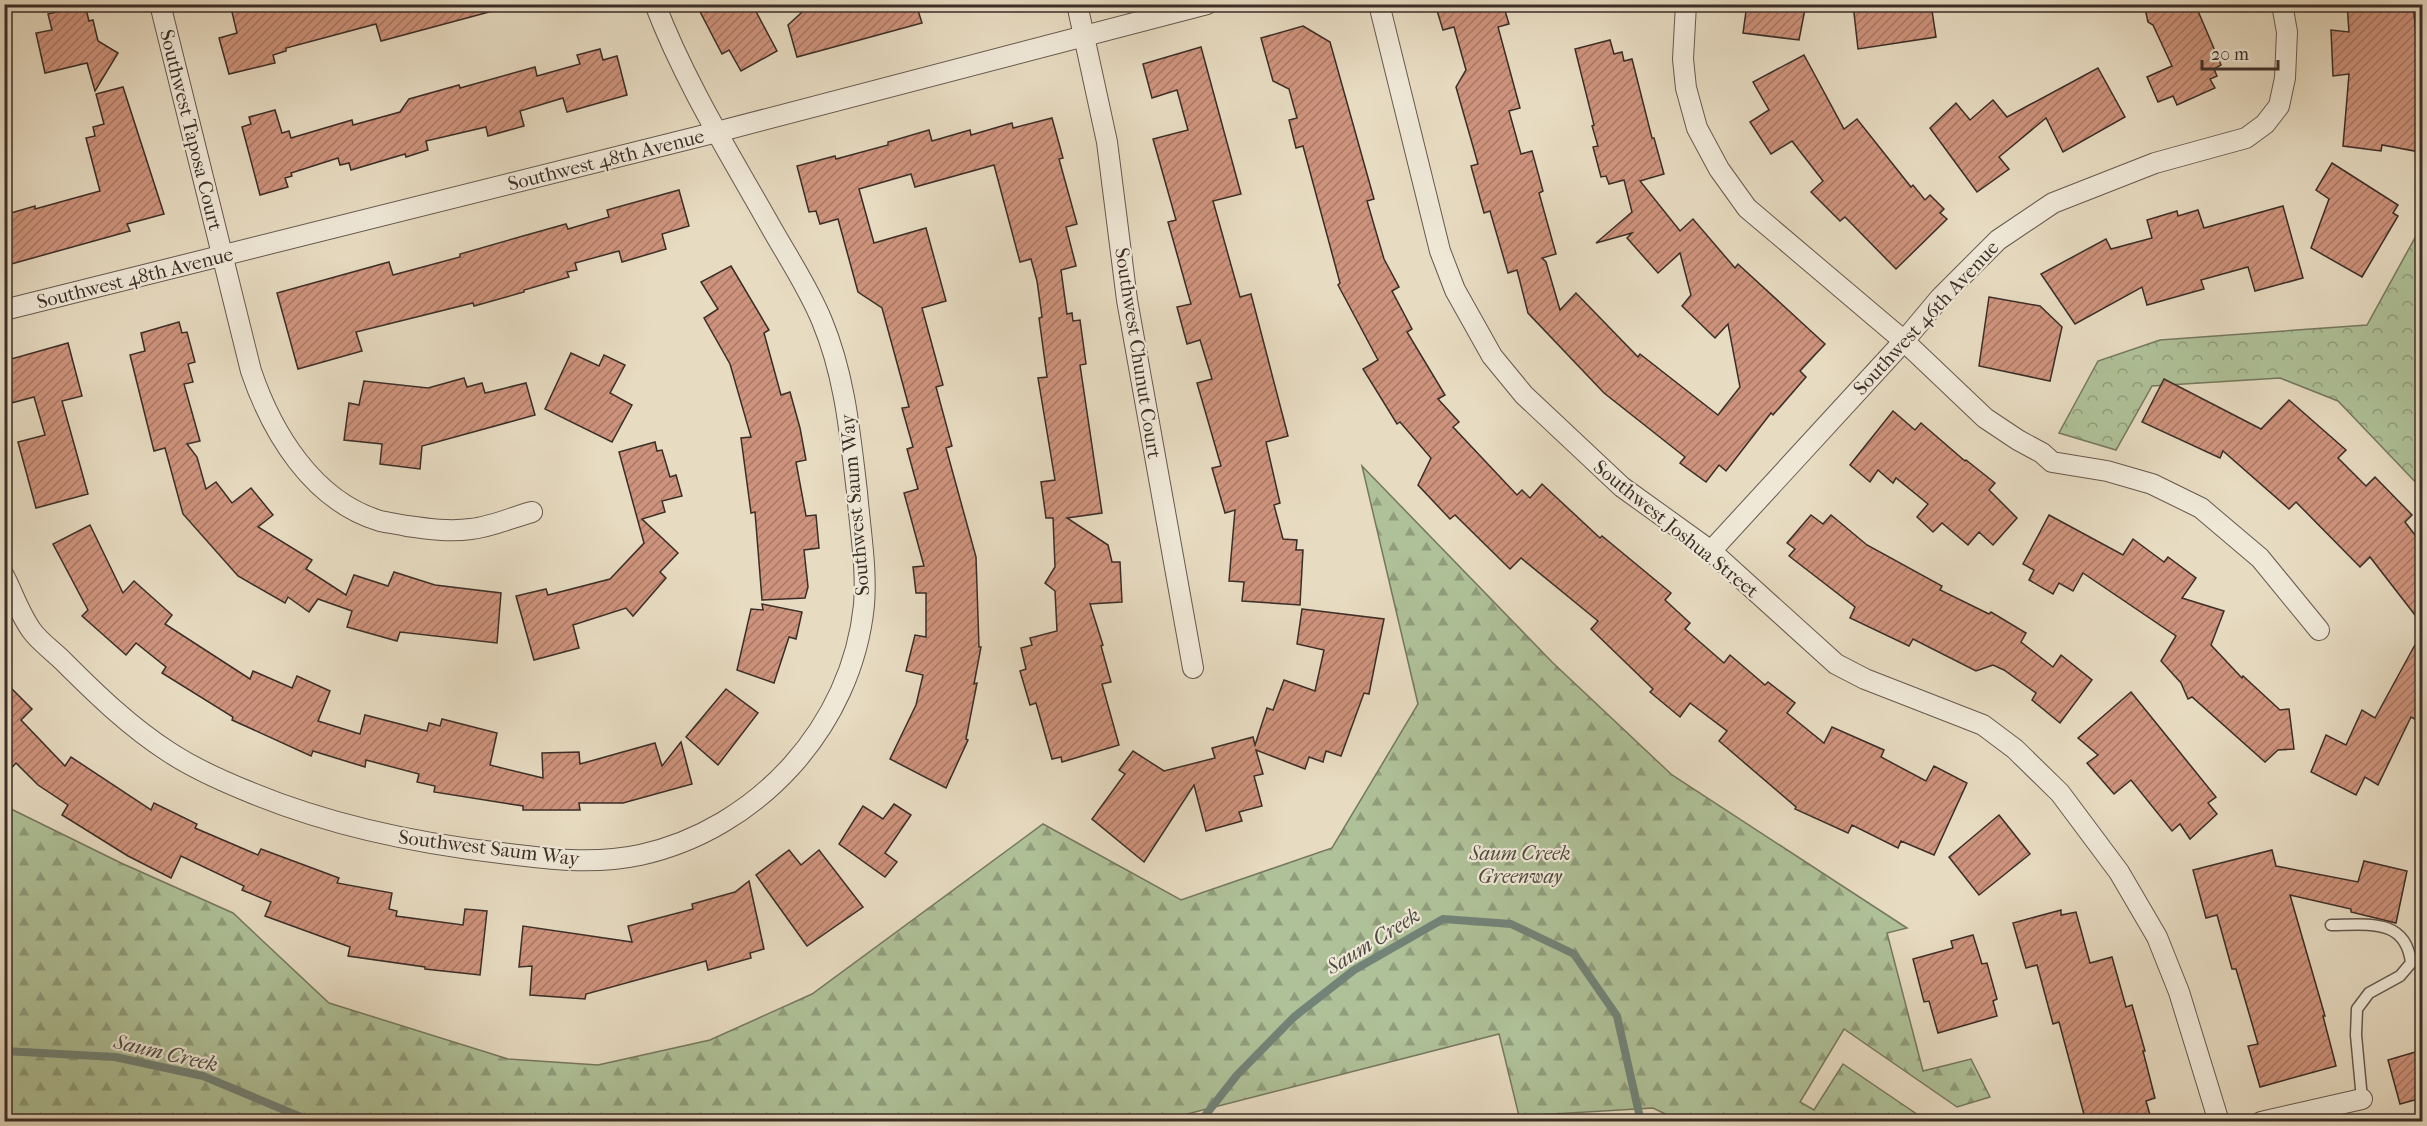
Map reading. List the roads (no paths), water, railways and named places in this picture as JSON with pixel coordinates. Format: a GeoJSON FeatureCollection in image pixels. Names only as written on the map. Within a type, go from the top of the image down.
{"type":"FeatureCollection","features":[{"type":"Feature","properties":{"kind":"street","name":"Southwest Taposa Court"},"geometry":{"type":"LineString","coordinates":[[160,4],[251,371],[261,403],[276,432],[321,487],[350,507],[380,520],[429,529],[472,529],[532,512]]}},
{"type":"Feature","properties":{"kind":"street","name":"Southwest Saum Way"},"geometry":{"type":"LineString","coordinates":[[4,576],[31,630],[109,706],[168,752],[206,774],[280,805],[357,829],[448,847],[568,861],[603,860],[640,855],[699,834],[737,815],[793,766],[835,705],[849,672],[858,640],[864,602],[864,559],[844,391],[834,353],[821,318],[717,132],[665,32],[655,4]]}},
{"type":"Feature","properties":{"kind":"street","name":"Southwest Chunut Court"},"geometry":{"type":"LineString","coordinates":[[1077,4],[1107,142],[1127,300],[1193,668]]}},
{"type":"Feature","properties":{"kind":"street","name":"Southwest 48th Avenue"},"geometry":{"type":"LineString","coordinates":[[4,310],[717,132],[1085,38],[1207,4]]}},
{"type":"Feature","properties":{"kind":"street","name":"Southwest Joshua Street"},"geometry":{"type":"LineString","coordinates":[[1379,4],[1440,251],[1455,290],[1492,356],[1524,395],[1589,459],[1622,487],[1711,551],[1836,664],[1865,680],[1983,725],[2015,749],[2060,793],[2120,872],[2157,938],[2179,992],[2219,1122]]}},
{"type":"Feature","properties":{"kind":"street"},"geometry":{"type":"LineString","coordinates":[[1686,4],[1683,59],[1686,88],[1697,128],[1719,169],[1747,208],[1904,341],[1984,418],[2042,453],[2052,462],[2107,471],[2152,484],[2201,508],[2260,558],[2319,630]]}},
{"type":"Feature","properties":{"kind":"street","name":"Southwest 46th Avenue"},"geometry":{"type":"LineString","coordinates":[[1711,551],[1904,341],[1940,298],[1998,240],[2053,203],[2155,163],[2246,138],[2265,124],[2279,106],[2285,78],[2287,32],[2282,4]]}},
{"type":"Feature","properties":{"kind":"street"},"geometry":{"type":"LineString","coordinates":[[2260,1122],[2362,1099]]}},
{"type":"Feature","properties":{"kind":"lane"},"geometry":{"type":"LineString","coordinates":[[2331,925],[2379,925],[2400,933],[2410,949],[2411,963],[2400,976],[2369,993],[2357,1009],[2356,1035],[2362,1099]]}},
{"type":"Feature","properties":{"kind":"waterway","name":"Saum Creek"},"geometry":{"type":"LineString","coordinates":[[1200,1122],[1237,1075],[1294,1017],[1354,970],[1443,919],[1511,924],[1574,954],[1617,1016],[1641,1122]]}},
{"type":"Feature","properties":{"kind":"waterway","name":"Saum Creek"},"geometry":{"type":"LineString","coordinates":[[4,1051],[115,1057],[203,1076],[313,1122]]}},
{"type":"Feature","properties":{"kind":"park label","name":"Saum Creek Greenway"},"geometry":{"type":"Point","coordinates":[1520,864]}}]}
